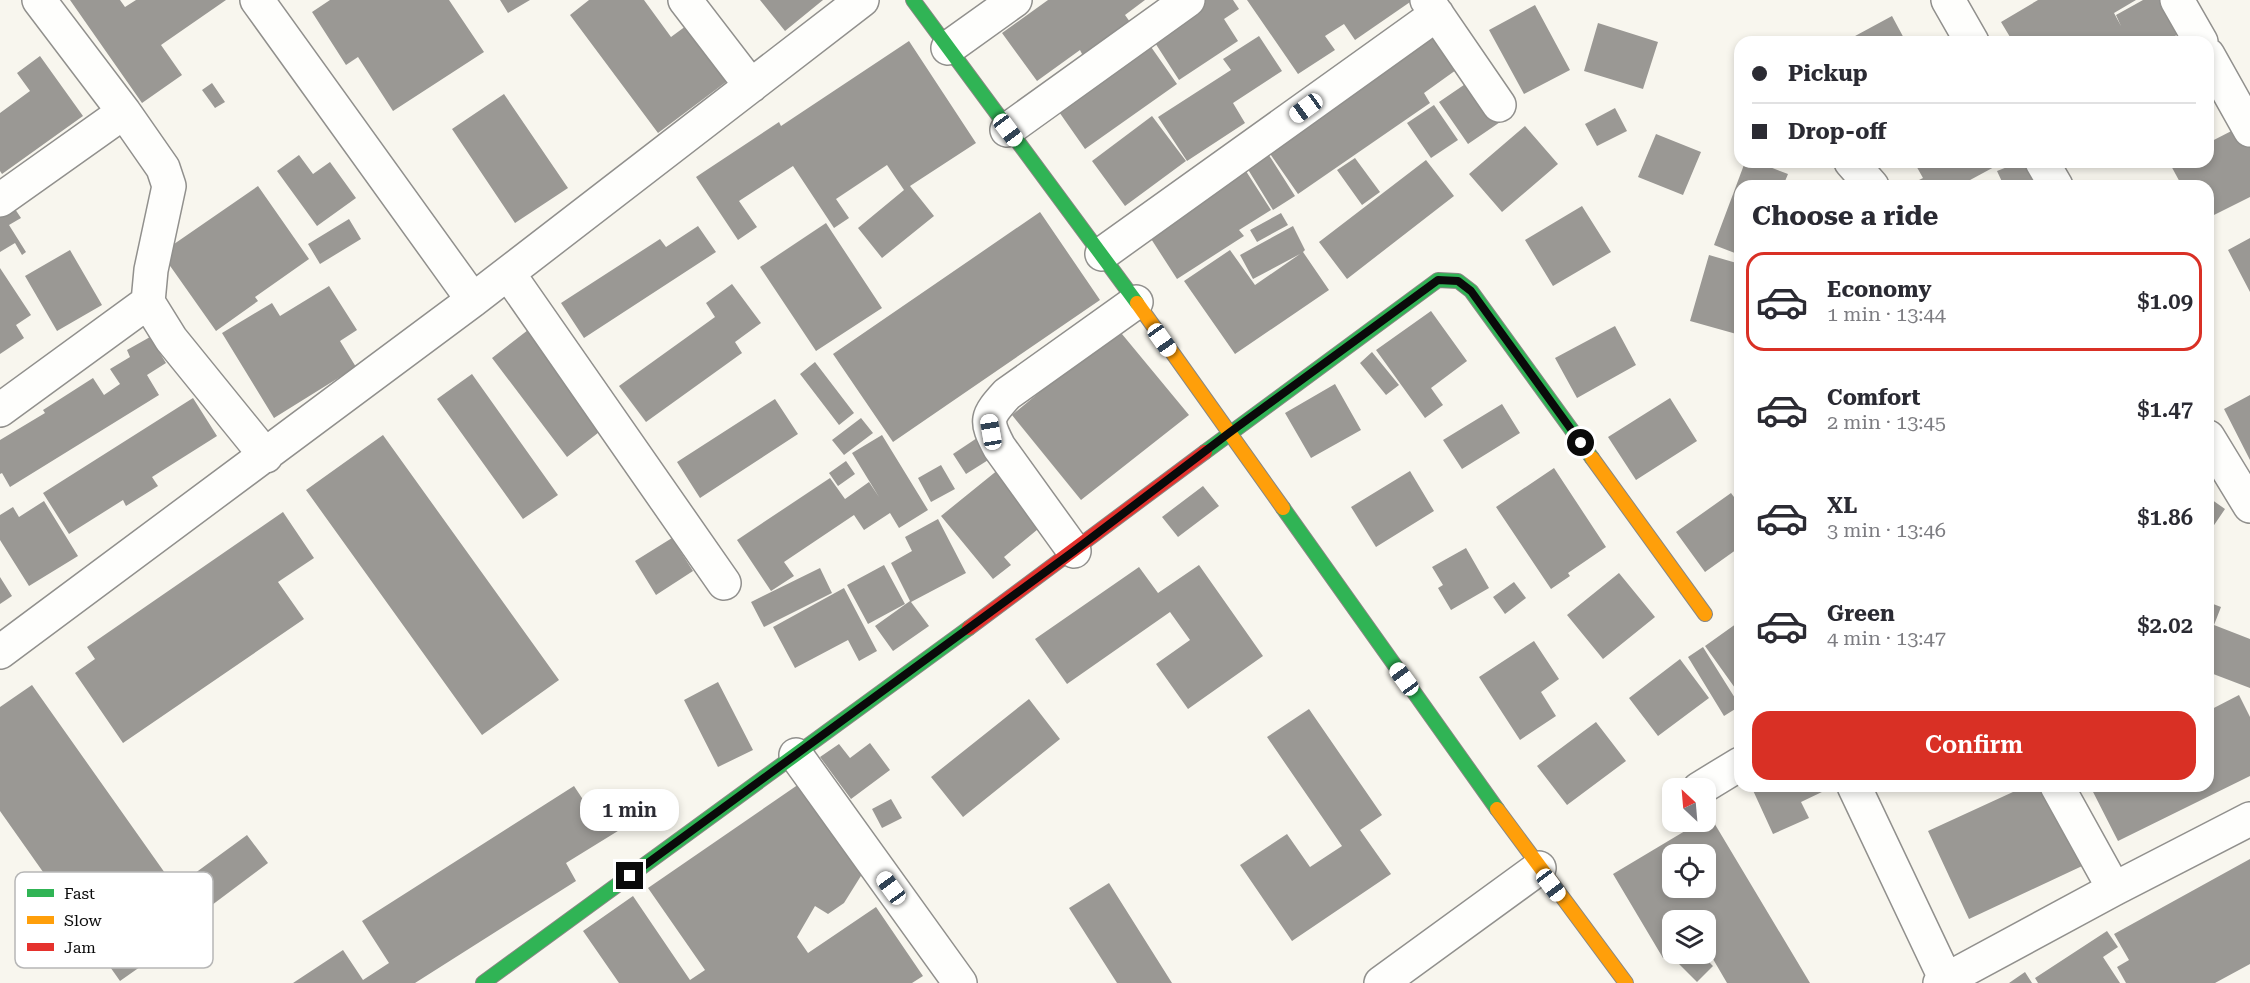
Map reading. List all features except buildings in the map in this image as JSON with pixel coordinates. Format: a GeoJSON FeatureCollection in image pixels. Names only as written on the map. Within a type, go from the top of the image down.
{"type":"FeatureCollection","features":[{"type":"Feature","properties":{"kind":"street"},"geometry":{"type":"LineString","coordinates":[[39,0],[124,112],[163,168],[169,186],[151,270],[148,303],[171,339],[266,456]]}},
{"type":"Feature","properties":{"kind":"street"},"geometry":{"type":"LineString","coordinates":[[685,0],[752,86]]}},
{"type":"Feature","properties":{"kind":"street"},"geometry":{"type":"LineString","coordinates":[[0,651],[266,456],[473,300],[862,0]]}},
{"type":"Feature","properties":{"kind":"street"},"geometry":{"type":"LineString","coordinates":[[914,0],[1102,254],[1539,868],[1626,983]]}},
{"type":"Feature","properties":{"kind":"street"},"geometry":{"type":"LineString","coordinates":[[948,48],[1016,0]]}},
{"type":"Feature","properties":{"kind":"street"},"geometry":{"type":"LineString","coordinates":[[1008,130],[1188,0]]}},
{"type":"Feature","properties":{"kind":"street"},"geometry":{"type":"LineString","coordinates":[[1948,0],[1969,36]]}},
{"type":"Feature","properties":{"kind":"street"},"geometry":{"type":"LineString","coordinates":[[2177,0],[2198,36]]}},
{"type":"Feature","properties":{"kind":"street"},"geometry":{"type":"LineString","coordinates":[[263,2],[473,300]]}},
{"type":"Feature","properties":{"kind":"street"},"geometry":{"type":"LineString","coordinates":[[1102,254],[1432,7],[1499,105]]}},
{"type":"Feature","properties":{"kind":"street"},"geometry":{"type":"LineString","coordinates":[[2214,66],[2250,130]]}},
{"type":"Feature","properties":{"kind":"street"},"geometry":{"type":"LineString","coordinates":[[0,200],[124,112]]}},
{"type":"Feature","properties":{"kind":"street"},"geometry":{"type":"LineString","coordinates":[[1856,168],[1867,180]]}},
{"type":"Feature","properties":{"kind":"street"},"geometry":{"type":"LineString","coordinates":[[508,273],[724,583]]}},
{"type":"Feature","properties":{"kind":"street"},"geometry":{"type":"LineString","coordinates":[[483,983],[1074,551],[1229,433],[1438,280],[1458,281],[1471,291],[1705,614]]}},
{"type":"Feature","properties":{"kind":"street"},"geometry":{"type":"LineString","coordinates":[[1074,551],[999,447],[991,432],[989,418],[1007,394],[1136,302]]}},
{"type":"Feature","properties":{"kind":"street"},"geometry":{"type":"LineString","coordinates":[[0,410],[148,303]]}},
{"type":"Feature","properties":{"kind":"street"},"geometry":{"type":"LineString","coordinates":[[2214,447],[2250,506]]}},
{"type":"Feature","properties":{"kind":"street"},"geometry":{"type":"LineString","coordinates":[[795,755],[960,983]]}},
{"type":"Feature","properties":{"kind":"street"},"geometry":{"type":"LineString","coordinates":[[1716,779],[1734,768]]}},
{"type":"Feature","properties":{"kind":"street"},"geometry":{"type":"LineString","coordinates":[[1857,792],[1943,981],[2250,819]]}},
{"type":"Feature","properties":{"kind":"street"},"geometry":{"type":"LineString","coordinates":[[2059,792],[2114,889]]}},
{"type":"Feature","properties":{"kind":"street"},"geometry":{"type":"LineString","coordinates":[[1381,983],[1539,868]]}},
{"type":"Feature","properties":{"kind":"traffic: fast"},"geometry":{"type":"LineString","coordinates":[[913,0],[1137,303]]}},
{"type":"Feature","properties":{"kind":"traffic: fast"},"geometry":{"type":"LineString","coordinates":[[1205,452],[1438,280],[1458,281],[1471,291],[1592,458]]}},
{"type":"Feature","properties":{"kind":"traffic: fast"},"geometry":{"type":"LineString","coordinates":[[1283,508],[1497,809]]}},
{"type":"Feature","properties":{"kind":"traffic: fast"},"geometry":{"type":"LineString","coordinates":[[483,983],[969,628]]}},
{"type":"Feature","properties":{"kind":"traffic: slow"},"geometry":{"type":"LineString","coordinates":[[1137,303],[1283,508]]}},
{"type":"Feature","properties":{"kind":"traffic: slow"},"geometry":{"type":"LineString","coordinates":[[1592,458],[1705,614]]}},
{"type":"Feature","properties":{"kind":"traffic: slow"},"geometry":{"type":"LineString","coordinates":[[1497,809],[1626,983]]}},
{"type":"Feature","properties":{"kind":"traffic: jam"},"geometry":{"type":"LineString","coordinates":[[969,628],[1205,452]]}},
{"type":"Feature","properties":{"kind":"route"},"geometry":{"type":"LineString","coordinates":[[630,876],[1074,551],[1229,433],[1438,280],[1458,281],[1471,291],[1581,443]]}}]}
